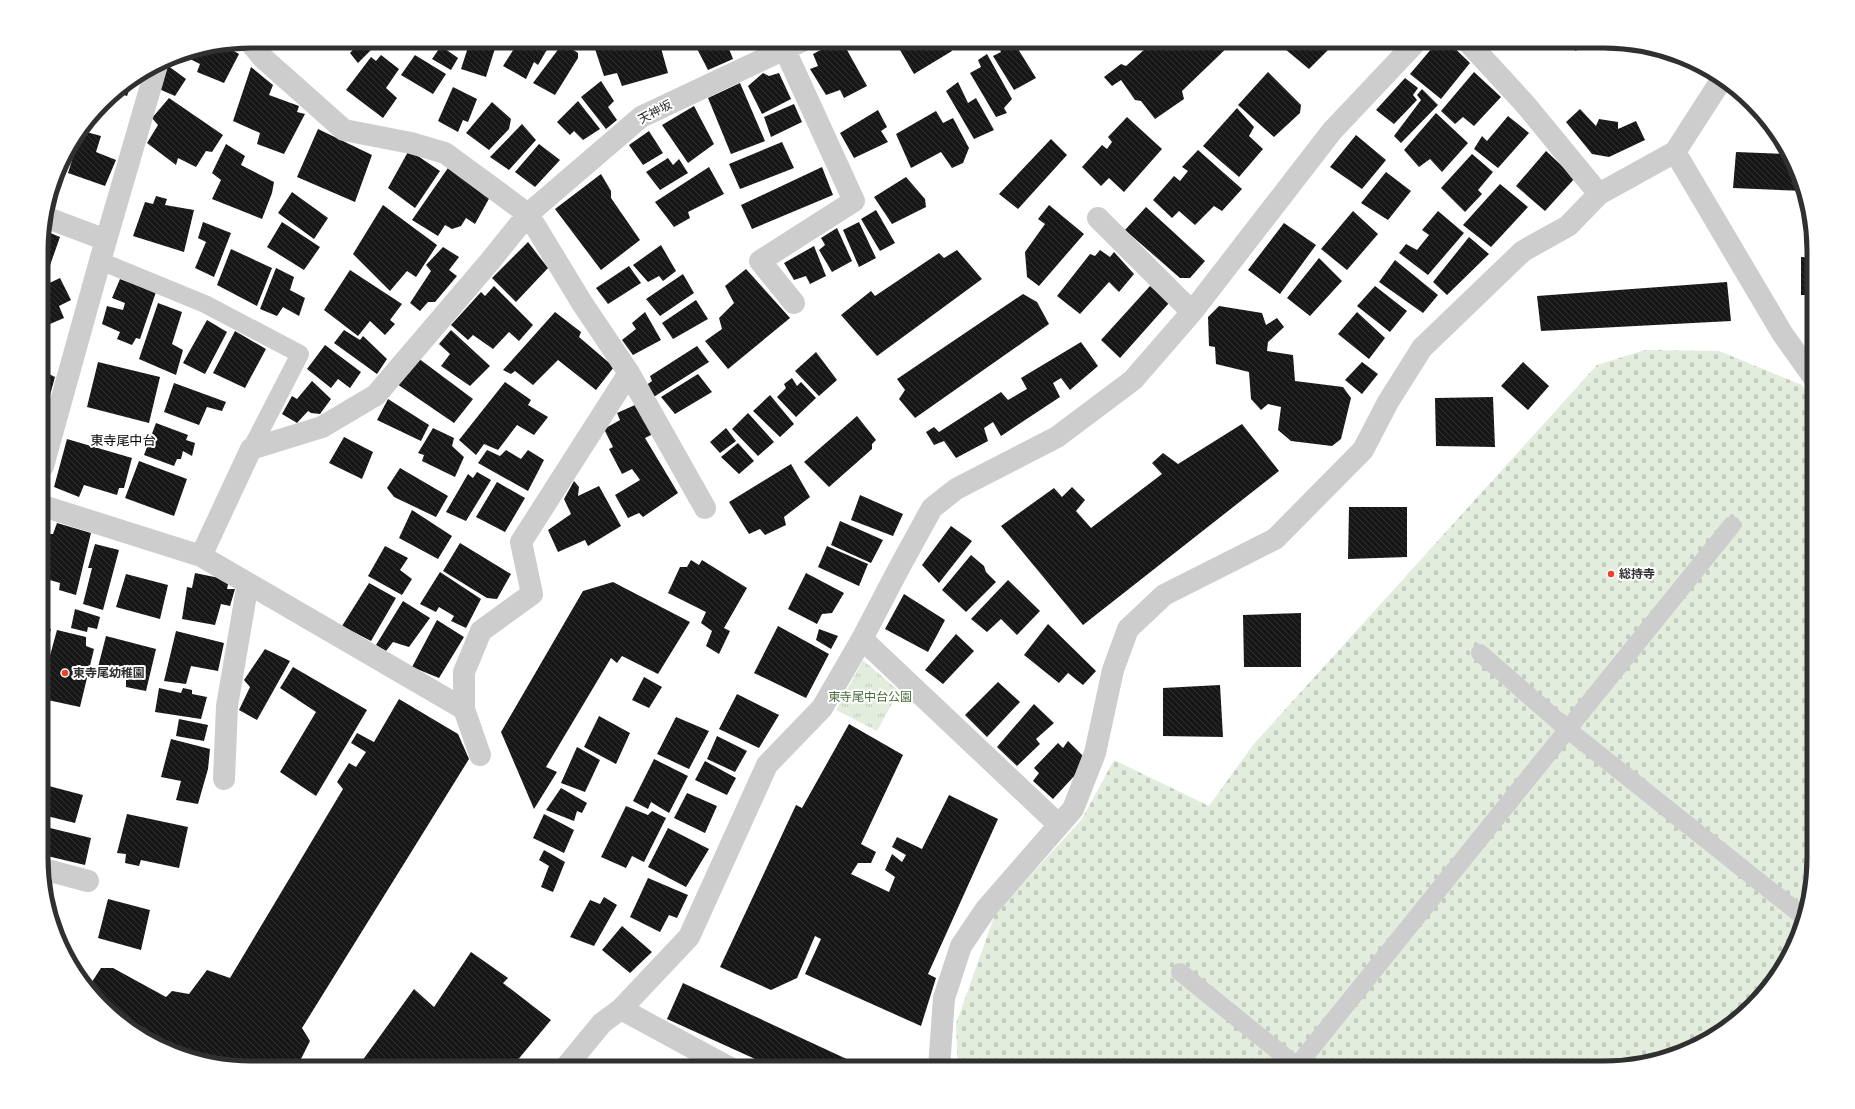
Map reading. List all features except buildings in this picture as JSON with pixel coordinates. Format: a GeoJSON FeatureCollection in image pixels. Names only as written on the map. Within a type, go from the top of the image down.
{"type":"FeatureCollection","features":[{"type":"Feature","properties":{"kind":"street"},"geometry":{"type":"LineString","coordinates":[[255,48],[263,58],[344,130],[411,143],[445,154],[528,214],[582,303],[629,373],[705,508]]}},
{"type":"Feature","properties":{"kind":"street","name":"天神坂"},"geometry":{"type":"LineString","coordinates":[[251,449],[322,427],[376,395],[491,260],[528,214],[641,117],[788,48]]}},
{"type":"Feature","properties":{"kind":"street"},"geometry":{"type":"LineString","coordinates":[[794,303],[760,261],[854,201],[795,48]]}},
{"type":"Feature","properties":{"kind":"street"},"geometry":{"type":"LineString","coordinates":[[571,1061],[602,1022],[621,1009],[689,937],[767,765],[822,708],[862,639],[932,508],[956,489],[1056,437],[1133,380],[1192,312],[1332,131],[1410,48]]}},
{"type":"Feature","properties":{"kind":"street"},"geometry":{"type":"LineString","coordinates":[[1473,48],[1525,104],[1599,194]]}},
{"type":"Feature","properties":{"kind":"street"},"geometry":{"type":"LineString","coordinates":[[48,448],[155,72]]}},
{"type":"Feature","properties":{"kind":"street"},"geometry":{"type":"LineString","coordinates":[[940,1061],[944,998],[961,946],[986,909],[1073,809],[1095,753],[1113,670],[1128,628],[1164,595],[1275,540],[1363,450],[1388,402],[1422,348],[1523,251],[1568,226],[1599,194],[1676,152],[1719,84]]}},
{"type":"Feature","properties":{"kind":"street"},"geometry":{"type":"LineString","coordinates":[[1676,152],[1782,333],[1807,368]]}},
{"type":"Feature","properties":{"kind":"street"},"geometry":{"type":"LineString","coordinates":[[1098,218],[1192,312]]}},
{"type":"Feature","properties":{"kind":"street"},"geometry":{"type":"LineString","coordinates":[[51,219],[106,240]]}},
{"type":"Feature","properties":{"kind":"street"},"geometry":{"type":"LineString","coordinates":[[480,755],[464,709],[464,672],[481,631],[532,594],[521,542],[629,373]]}},
{"type":"Feature","properties":{"kind":"street"},"geometry":{"type":"LineString","coordinates":[[201,556],[251,449]]}},
{"type":"Feature","properties":{"kind":"street"},"geometry":{"type":"LineString","coordinates":[[48,508],[201,556],[464,709]]}},
{"type":"Feature","properties":{"kind":"street"},"geometry":{"type":"LineString","coordinates":[[224,779],[227,706],[248,583]]}},
{"type":"Feature","properties":{"kind":"street"},"geometry":{"type":"LineString","coordinates":[[862,639],[1059,825]]}},
{"type":"Feature","properties":{"kind":"street"},"geometry":{"type":"LineString","coordinates":[[48,870],[88,881]]}},
{"type":"Feature","properties":{"kind":"street"},"geometry":{"type":"LineString","coordinates":[[621,1009],[717,1061]]}},
{"type":"Feature","properties":{"kind":"lane"},"geometry":{"type":"LineString","coordinates":[[100,261],[204,304],[300,354],[251,449]]}},
{"type":"Feature","properties":{"kind":"lane"},"geometry":{"type":"LineString","coordinates":[[1303,1061],[1567,729],[1732,525]]}},
{"type":"Feature","properties":{"kind":"lane"},"geometry":{"type":"LineString","coordinates":[[1480,653],[1567,729],[1799,913]]}},
{"type":"Feature","properties":{"kind":"lane"},"geometry":{"type":"LineString","coordinates":[[1180,972],[1291,1061]]}},
{"type":"Feature","properties":{"kind":"green space","name":"総持寺"},"geometry":{"type":"Polygon","coordinates":[[[1645,350],[1719,351],[1802,385],[1807,392],[1807,872],[1800,911],[1792,936],[1773,971],[1748,1002],[1717,1027],[1682,1046],[1657,1054],[1618,1061],[958,1061],[956,1024],[995,914],[1082,819],[1114,760],[1209,806],[1253,745],[1597,365],[1645,350]]]}},
{"type":"Feature","properties":{"kind":"green space","name":"東寺尾中台公園"},"geometry":{"type":"Polygon","coordinates":[[[863,660],[899,691],[877,731],[836,710],[863,660]]]}},
{"type":"Feature","properties":{"kind":"place","name":"総持寺"},"geometry":{"type":"Point","coordinates":[1611,574]}},
{"type":"Feature","properties":{"kind":"place","name":"東寺尾幼稚園"},"geometry":{"type":"Point","coordinates":[65,673]}},
{"type":"Feature","properties":{"kind":"district","name":"東寺尾中台"},"geometry":{"type":"Point","coordinates":[123,440]}}]}
